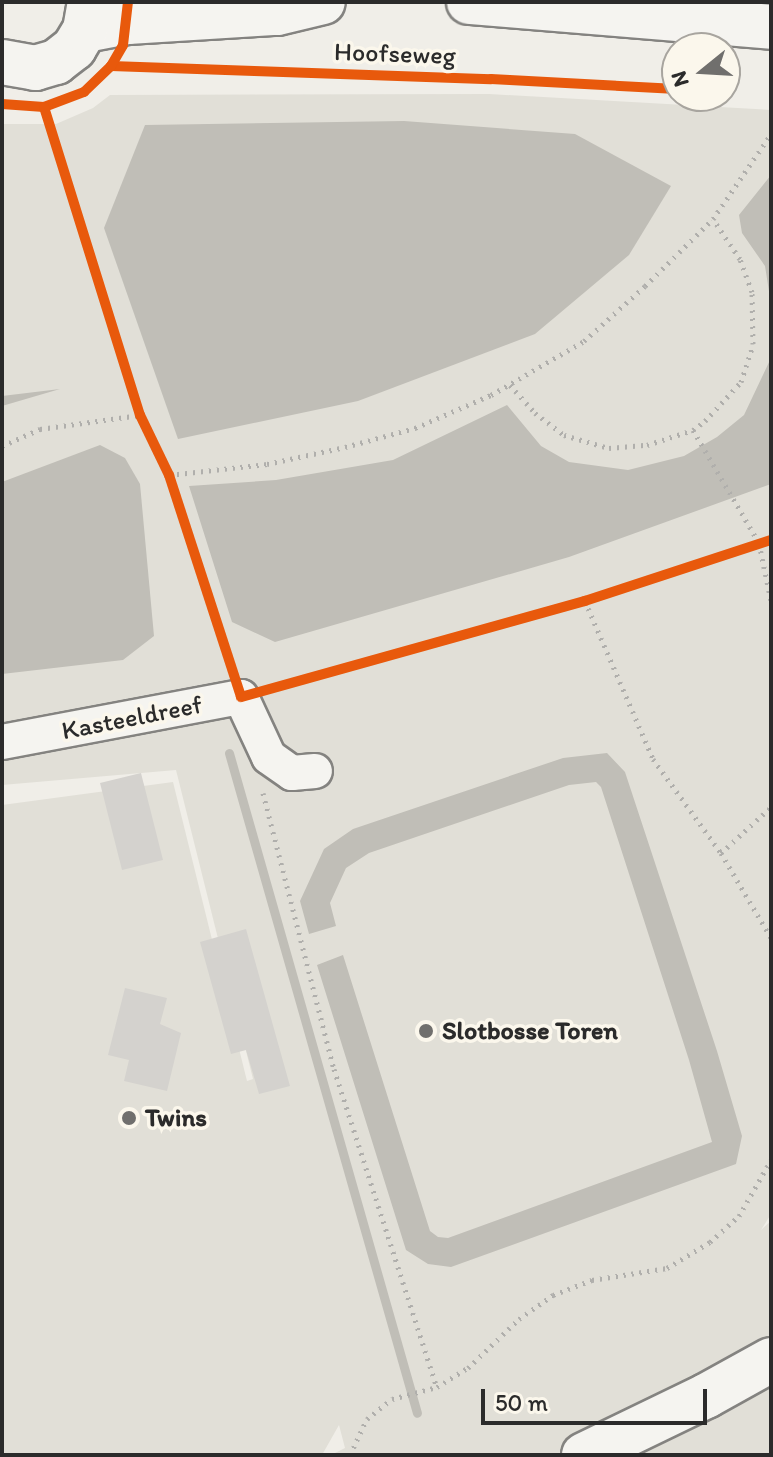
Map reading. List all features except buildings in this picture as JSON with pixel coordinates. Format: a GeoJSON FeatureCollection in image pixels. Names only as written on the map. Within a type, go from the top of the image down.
{"type":"FeatureCollection","features":[{"type":"Feature","properties":{"kind":"street","name":"Hoofseweg"},"geometry":{"type":"LineString","coordinates":[[87,16],[128,22],[277,13],[323,2]]}},
{"type":"Feature","properties":{"kind":"street"},"geometry":{"type":"LineString","coordinates":[[469,2],[771,27]]}},
{"type":"Feature","properties":{"kind":"street"},"geometry":{"type":"LineString","coordinates":[[2,62],[35,68],[56,62],[74,48],[87,16]]}},
{"type":"Feature","properties":{"kind":"street","name":"Kasteeldreef"},"geometry":{"type":"LineString","coordinates":[[2,742],[241,697],[269,757]]}},
{"type":"Feature","properties":{"kind":"street"},"geometry":{"type":"LineString","coordinates":[[269,757],[292,773],[315,771]]}},
{"type":"Feature","properties":{"kind":"street"},"geometry":{"type":"LineString","coordinates":[[584,1455],[706,1396],[771,1360]]}},
{"type":"Feature","properties":{"kind":"path"},"geometry":{"type":"LineString","coordinates":[[169,475],[267,464],[345,447],[415,428],[510,385],[584,341],[713,219],[771,134]]}},
{"type":"Feature","properties":{"kind":"path"},"geometry":{"type":"LineString","coordinates":[[510,385],[535,413],[564,435],[609,448],[647,445],[693,430],[741,382],[753,344],[752,292],[740,259],[713,219]]}},
{"type":"Feature","properties":{"kind":"path"},"geometry":{"type":"LineString","coordinates":[[136,400],[146,427]]}},
{"type":"Feature","properties":{"kind":"path"},"geometry":{"type":"LineString","coordinates":[[2,446],[40,429],[140,415]]}},
{"type":"Feature","properties":{"kind":"path"},"geometry":{"type":"LineString","coordinates":[[693,430],[759,543],[771,601]]}},
{"type":"Feature","properties":{"kind":"path"},"geometry":{"type":"LineString","coordinates":[[163,463],[174,490]]}},
{"type":"Feature","properties":{"kind":"path"},"geometry":{"type":"LineString","coordinates":[[744,548],[771,540]]}},
{"type":"Feature","properties":{"kind":"path"},"geometry":{"type":"LineString","coordinates":[[570,605],[599,596]]}},
{"type":"Feature","properties":{"kind":"path"},"geometry":{"type":"LineString","coordinates":[[585,601],[653,759],[721,853],[771,938]]}},
{"type":"Feature","properties":{"kind":"path"},"geometry":{"type":"LineString","coordinates":[[269,757],[260,773],[261,785],[334,1069],[437,1387]]}},
{"type":"Feature","properties":{"kind":"path"},"geometry":{"type":"LineString","coordinates":[[721,853],[771,807]]}},
{"type":"Feature","properties":{"kind":"path"},"geometry":{"type":"LineString","coordinates":[[350,1455],[367,1419],[392,1399],[437,1387],[468,1368],[519,1319],[553,1295],[592,1280],[667,1268],[710,1242],[739,1216],[771,1160]]}},
{"type":"Feature","properties":{"kind":"shaded area"},"geometry":{"type":"Polygon","coordinates":[[[489,94],[661,104],[661,112],[771,110],[771,1214],[761,1230],[771,1221],[771,1341],[558,1455],[331,1455],[345,1448],[339,1425],[322,1455],[2,1455],[2,805],[173,782],[247,1081],[253,1079],[176,770],[2,785],[2,124],[56,124],[93,108],[110,95],[489,94]]]}},
{"type":"Feature","properties":{"kind":"shaded area"},"geometry":{"type":"Polygon","coordinates":[[[404,121],[575,134],[671,186],[629,255],[535,334],[358,401],[178,439],[104,228],[145,125],[404,121]]]}},
{"type":"Feature","properties":{"kind":"shaded area"},"geometry":{"type":"Polygon","coordinates":[[[771,175],[771,304],[765,266],[742,233],[739,215],[771,175]]]}},
{"type":"Feature","properties":{"kind":"shaded area"},"geometry":{"type":"Polygon","coordinates":[[[771,358],[771,484],[569,557],[275,642],[232,622],[189,486],[276,480],[393,460],[507,405],[541,446],[569,462],[628,470],[684,456],[717,437],[744,415],[771,358]]]}},
{"type":"Feature","properties":{"kind":"shaded area"},"geometry":{"type":"Polygon","coordinates":[[[60,389],[2,406],[2,396],[60,389]]]}},
{"type":"Feature","properties":{"kind":"shaded area"},"geometry":{"type":"Polygon","coordinates":[[[100,445],[125,458],[140,484],[154,636],[123,660],[2,674],[2,482],[100,445]]]}},
{"type":"Feature","properties":{"kind":"shaded area"},"geometry":{"type":"Polygon","coordinates":[[[607,753],[625,772],[717,1051],[742,1136],[736,1164],[451,1267],[428,1264],[406,1250],[317,965],[343,955],[430,1231],[438,1237],[448,1238],[712,1142],[689,1060],[601,787],[596,782],[569,785],[369,853],[346,868],[330,903],[336,926],[309,934],[300,901],[324,849],[353,829],[563,758],[607,753]]]}},
{"type":"Feature","properties":{"kind":"shaded area"},"geometry":{"type":"Polygon","coordinates":[[[771,1371],[771,1455],[620,1455],[771,1371]]]}},
{"type":"Feature","properties":{"kind":"waterway"},"geometry":{"type":"LineString","coordinates":[[229,753],[417,1413]]}},
{"type":"Feature","properties":{"kind":"cycle path"},"geometry":{"type":"LineString","coordinates":[[2,104],[44,107],[84,92],[111,66],[123,45],[128,2]]}},
{"type":"Feature","properties":{"kind":"cycle path"},"geometry":{"type":"LineString","coordinates":[[111,66],[661,88]]}},
{"type":"Feature","properties":{"kind":"cycle path"},"geometry":{"type":"LineString","coordinates":[[44,107],[140,415],[169,475],[241,697],[585,601],[771,540]]}},
{"type":"Feature","properties":{"kind":"place","name":"Slotbosse Toren"},"geometry":{"type":"Point","coordinates":[426,1031]}},
{"type":"Feature","properties":{"kind":"place","name":"Twins"},"geometry":{"type":"Point","coordinates":[129,1118]}}]}
